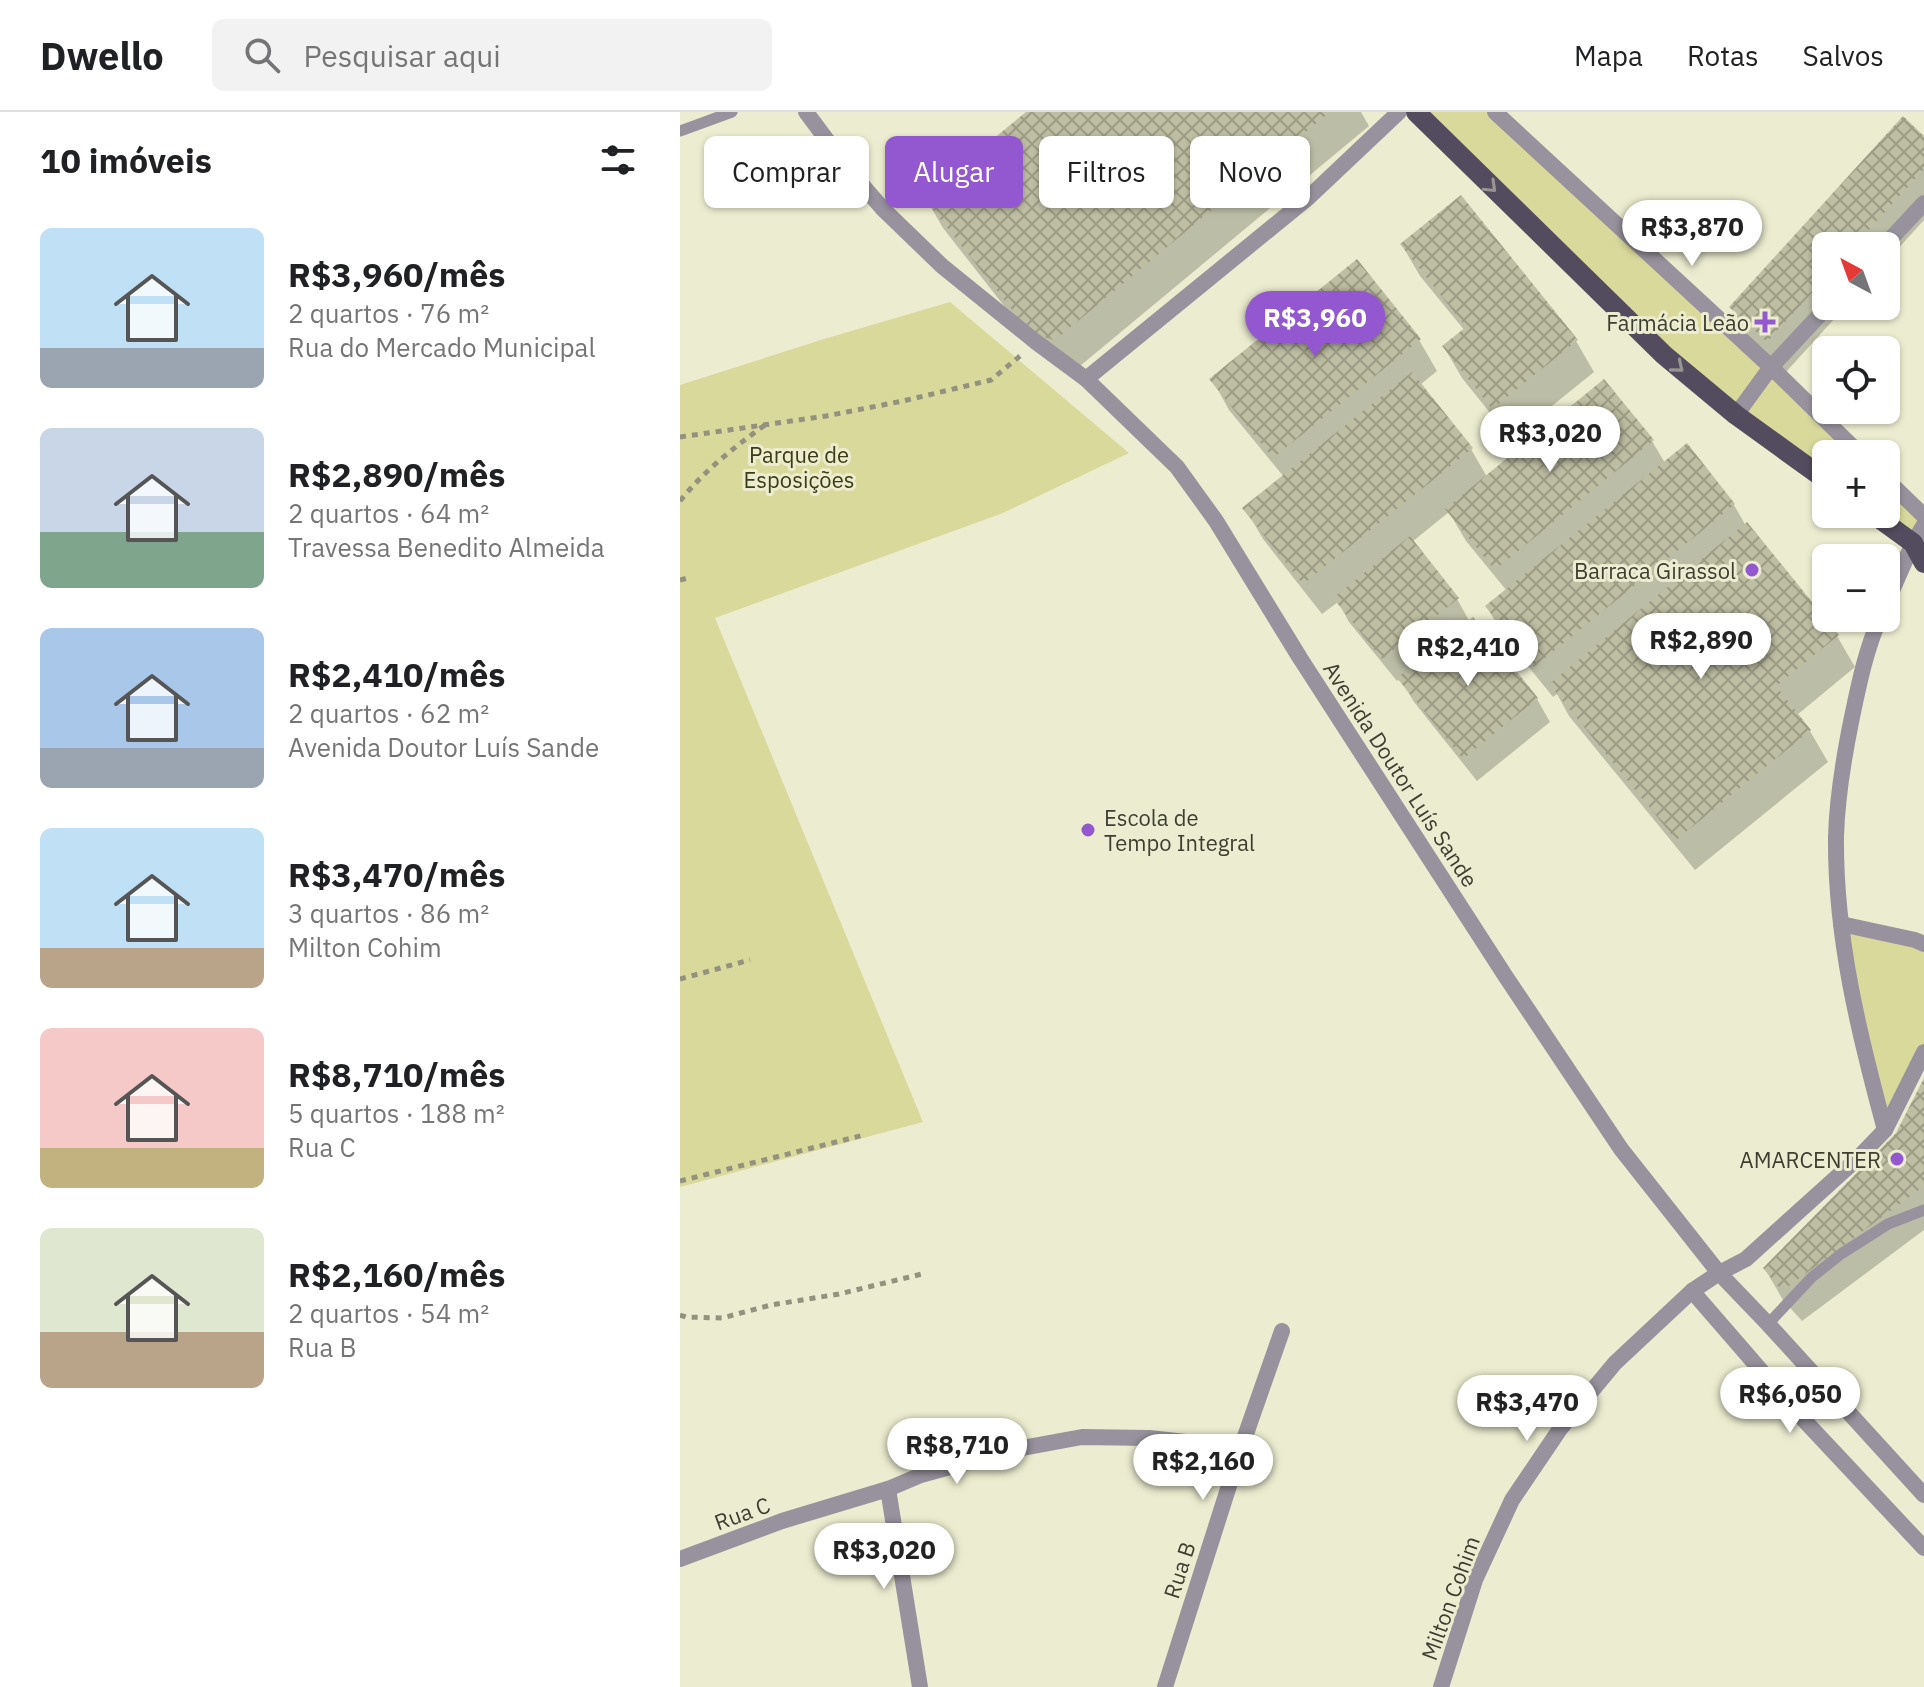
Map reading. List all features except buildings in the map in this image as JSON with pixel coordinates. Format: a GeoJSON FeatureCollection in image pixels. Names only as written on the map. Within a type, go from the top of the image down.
{"type":"FeatureCollection","features":[{"type":"Feature","properties":{"kind":"main road"},"geometry":{"type":"LineString","coordinates":[[1416,112],[1664,355],[1736,415],[1812,470]]}},
{"type":"Feature","properties":{"kind":"main road"},"geometry":{"type":"LineString","coordinates":[[1892,528],[1913,543],[1924,563]]}},
{"type":"Feature","properties":{"kind":"street","name":"Avenida Doutor Luís Sande"},"geometry":{"type":"LineString","coordinates":[[806,112],[883,209],[942,266],[1086,379],[1177,467],[1216,521],[1480,939],[1621,1149],[1719,1273],[1924,1495]]}},
{"type":"Feature","properties":{"kind":"street"},"geometry":{"type":"LineString","coordinates":[[1086,379],[1309,197],[1399,112]]}},
{"type":"Feature","properties":{"kind":"street"},"geometry":{"type":"LineString","coordinates":[[1495,112],[1846,440]]}},
{"type":"Feature","properties":{"kind":"street"},"geometry":{"type":"LineString","coordinates":[[1897,232],[1924,203]]}},
{"type":"Feature","properties":{"kind":"street"},"geometry":{"type":"LineString","coordinates":[[1736,415],[1771,367],[1815,320]]}},
{"type":"Feature","properties":{"kind":"street"},"geometry":{"type":"LineString","coordinates":[[1900,493],[1924,516]]}},
{"type":"Feature","properties":{"kind":"street"},"geometry":{"type":"LineString","coordinates":[[1900,572],[1924,525]]}},
{"type":"Feature","properties":{"kind":"street"},"geometry":{"type":"LineString","coordinates":[[1873,632],[1843,762],[1836,837],[1841,924],[1863,1048],[1885,1130]]}},
{"type":"Feature","properties":{"kind":"street"},"geometry":{"type":"LineString","coordinates":[[1841,924],[1924,944]]}},
{"type":"Feature","properties":{"kind":"street","name":"Milton Cohim"},"geometry":{"type":"LineString","coordinates":[[1441,1687],[1475,1580],[1512,1500],[1560,1429],[1615,1363],[1692,1291],[1746,1259],[1858,1158],[1885,1130],[1924,1052]]}},
{"type":"Feature","properties":{"kind":"street"},"geometry":{"type":"LineString","coordinates":[[1692,1291],[1803,1419],[1924,1548]]}},
{"type":"Feature","properties":{"kind":"street","name":"Rua B"},"geometry":{"type":"LineString","coordinates":[[1165,1687],[1241,1448],[1282,1331]]}},
{"type":"Feature","properties":{"kind":"street","name":"Rua C"},"geometry":{"type":"LineString","coordinates":[[680,1559],[921,1475],[1011,1450],[1082,1437],[1149,1438],[1241,1448]]}},
{"type":"Feature","properties":{"kind":"street"},"geometry":{"type":"LineString","coordinates":[[888,1489],[920,1687]]}},
{"type":"Feature","properties":{"kind":"lane"},"geometry":{"type":"LineString","coordinates":[[680,131],[732,112]]}},
{"type":"Feature","properties":{"kind":"lane"},"geometry":{"type":"LineString","coordinates":[[1768,1324],[1812,1277],[1841,1254],[1888,1224],[1924,1210]]}},
{"type":"Feature","properties":{"kind":"path"},"geometry":{"type":"LineString","coordinates":[[680,437],[826,416],[991,380],[1036,342]]}},
{"type":"Feature","properties":{"kind":"path"},"geometry":{"type":"LineString","coordinates":[[680,501],[725,454],[766,425]]}},
{"type":"Feature","properties":{"kind":"path"},"geometry":{"type":"LineString","coordinates":[[680,580],[688,578]]}},
{"type":"Feature","properties":{"kind":"path"},"geometry":{"type":"LineString","coordinates":[[680,979],[750,960]]}},
{"type":"Feature","properties":{"kind":"path"},"geometry":{"type":"LineString","coordinates":[[680,1181],[864,1135]]}},
{"type":"Feature","properties":{"kind":"path"},"geometry":{"type":"LineString","coordinates":[[680,1315],[722,1318],[922,1274]]}},
{"type":"Feature","properties":{"kind":"green space"},"geometry":{"type":"Polygon","coordinates":[[[1416,112],[1494,112],[1812,409],[1812,424],[1828,424],[1845,440],[1812,440],[1812,470],[1738,416],[1416,112]]]}},
{"type":"Feature","properties":{"kind":"green space","name":"Parque de Esposições"},"geometry":{"type":"Polygon","coordinates":[[[950,302],[1129,453],[1003,513],[715,618],[923,1122],[680,1187],[680,385],[950,302]]]}},
{"type":"Feature","properties":{"kind":"green space"},"geometry":{"type":"Polygon","coordinates":[[[1900,493],[1924,517],[1913,543],[1899,528],[1900,493]]]}},
{"type":"Feature","properties":{"kind":"green space"},"geometry":{"type":"Polygon","coordinates":[[[1842,926],[1924,945],[1924,1054],[1885,1129],[1842,926]]]}},
{"type":"Feature","properties":{"kind":"place","name":"Farmácia Leão"},"geometry":{"type":"Point","coordinates":[1765,322]}},
{"type":"Feature","properties":{"kind":"place","name":"Barraca Girassol"},"geometry":{"type":"Point","coordinates":[1752,570]}},
{"type":"Feature","properties":{"kind":"place","name":"Escola de Tempo Integral"},"geometry":{"type":"Point","coordinates":[1088,830]}},
{"type":"Feature","properties":{"kind":"place","name":"AMARCENTER"},"geometry":{"type":"Point","coordinates":[1897,1159]}}]}
